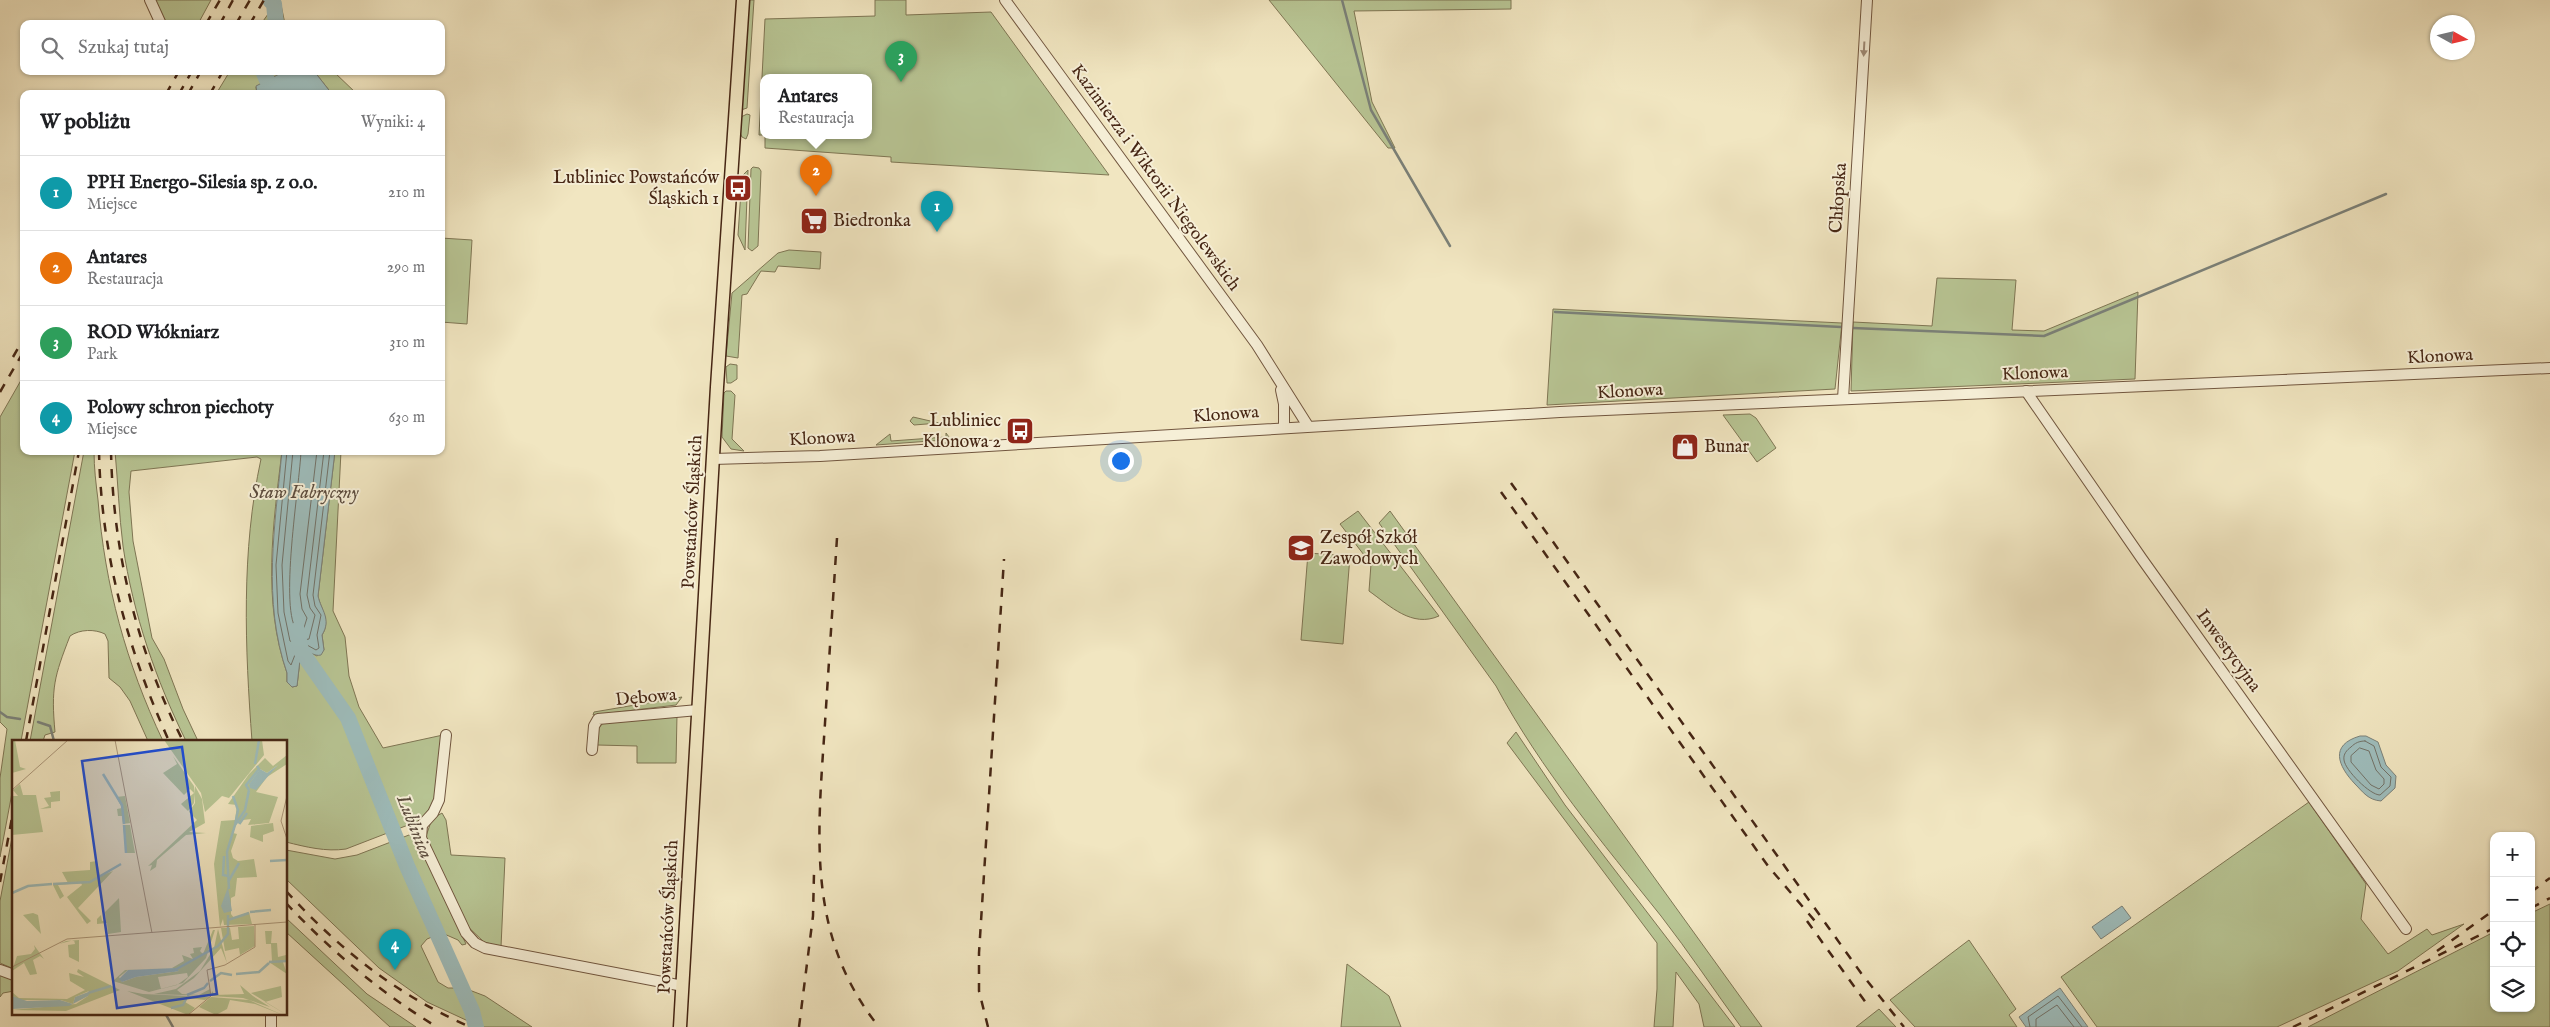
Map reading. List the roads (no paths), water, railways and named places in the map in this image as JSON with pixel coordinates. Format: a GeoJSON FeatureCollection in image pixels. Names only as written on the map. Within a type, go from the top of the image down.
{"type":"FeatureCollection","features":[{"type":"Feature","properties":{"kind":"main road","name":"Powstańców Śląskich"},"geometry":{"type":"LineString","coordinates":[[680,1027],[713,459],[743,0]]}},
{"type":"Feature","properties":{"kind":"street"},"geometry":{"type":"LineString","coordinates":[[150,0],[159,20]]}},
{"type":"Feature","properties":{"kind":"street","name":"Kazimierza i Wiktorii Niegolewskich"},"geometry":{"type":"LineString","coordinates":[[1006,0],[1257,345],[1277,378]]}},
{"type":"Feature","properties":{"kind":"street","name":"Chłopska"},"geometry":{"type":"LineString","coordinates":[[1842,399],[1867,0]]}},
{"type":"Feature","properties":{"kind":"street","name":"Klonowa"},"geometry":{"type":"LineString","coordinates":[[713,459],[820,456],[1308,426],[1842,399],[2550,368]]}},
{"type":"Feature","properties":{"kind":"street"},"geometry":{"type":"LineString","coordinates":[[1277,378],[1308,426]]}},
{"type":"Feature","properties":{"kind":"street"},"geometry":{"type":"LineString","coordinates":[[1277,378],[1284,404],[1284,428]]}},
{"type":"Feature","properties":{"kind":"street","name":"Inwestycyjna"},"geometry":{"type":"LineString","coordinates":[[2026,391],[2142,560],[2406,929]]}},
{"type":"Feature","properties":{"kind":"street","name":"Dębowa"},"geometry":{"type":"LineString","coordinates":[[592,750],[594,726],[598,719],[698,710]]}},
{"type":"Feature","properties":{"kind":"street"},"geometry":{"type":"LineString","coordinates":[[446,735],[438,804],[422,826],[420,834],[429,859],[470,939],[485,948],[683,986]]}},
{"type":"Feature","properties":{"kind":"street"},"geometry":{"type":"LineString","coordinates":[[0,970],[12,974]]}},
{"type":"Feature","properties":{"kind":"street"},"geometry":{"type":"LineString","coordinates":[[270,1014],[271,1027]]}},
{"type":"Feature","properties":{"kind":"water"},"geometry":{"type":"Polygon","coordinates":[[[277,75],[317,75],[329,90],[256,90],[256,86],[277,75]]]}},
{"type":"Feature","properties":{"kind":"water","name":"Staw Fabryczny"},"geometry":{"type":"Polygon","coordinates":[[[282,455],[335,455],[318,596],[326,619],[322,635],[324,650],[321,655],[301,651],[297,686],[292,687],[287,682],[287,673],[279,646],[275,618],[272,563],[282,455]]]}},
{"type":"Feature","properties":{"kind":"water"},"geometry":{"type":"Polygon","coordinates":[[[2366,736],[2378,742],[2386,765],[2396,776],[2395,788],[2381,801],[2363,793],[2349,777],[2341,763],[2340,750],[2350,740],[2366,736]]]}},
{"type":"Feature","properties":{"kind":"water"},"geometry":{"type":"Polygon","coordinates":[[[2122,906],[2131,918],[2101,939],[2092,927],[2122,906]]]}},
{"type":"Feature","properties":{"kind":"water"},"geometry":{"type":"Polygon","coordinates":[[[2060,988],[2088,1027],[2026,1027],[2019,1017],[2060,988]]]}},
{"type":"Feature","properties":{"kind":"waterway"},"geometry":{"type":"LineString","coordinates":[[270,0],[274,4],[276,20]]}},
{"type":"Feature","properties":{"kind":"waterway"},"geometry":{"type":"LineString","coordinates":[[1342,0],[1371,110],[1450,246]]}},
{"type":"Feature","properties":{"kind":"waterway"},"geometry":{"type":"LineString","coordinates":[[265,75],[267,80]]}},
{"type":"Feature","properties":{"kind":"waterway"},"geometry":{"type":"LineString","coordinates":[[1853,328],[2044,336],[2386,194]]}},
{"type":"Feature","properties":{"kind":"waterway"},"geometry":{"type":"LineString","coordinates":[[1555,312],[1841,327]]}},
{"type":"Feature","properties":{"kind":"waterway","name":"Lublinica"},"geometry":{"type":"LineString","coordinates":[[297,630],[301,651],[348,718],[407,866],[472,1011],[476,1027]]}},
{"type":"Feature","properties":{"kind":"waterway"},"geometry":{"type":"LineString","coordinates":[[0,712],[7,717],[20,719]]}},
{"type":"Feature","properties":{"kind":"waterway"},"geometry":{"type":"LineString","coordinates":[[38,722],[50,726],[54,740]]}},
{"type":"Feature","properties":{"kind":"waterway"},"geometry":{"type":"LineString","coordinates":[[166,1014],[173,1027]]}},
{"type":"Feature","properties":{"kind":"railway"},"geometry":{"type":"LineString","coordinates":[[208,20],[220,0]]}},
{"type":"Feature","properties":{"kind":"railway"},"geometry":{"type":"LineString","coordinates":[[222,20],[233,0]]}},
{"type":"Feature","properties":{"kind":"railway"},"geometry":{"type":"LineString","coordinates":[[238,20],[250,0]]}},
{"type":"Feature","properties":{"kind":"railway"},"geometry":{"type":"LineString","coordinates":[[252,20],[264,0]]}},
{"type":"Feature","properties":{"kind":"railway"},"geometry":{"type":"LineString","coordinates":[[168,90],[177,75]]}},
{"type":"Feature","properties":{"kind":"railway"},"geometry":{"type":"LineString","coordinates":[[181,90],[190,75]]}},
{"type":"Feature","properties":{"kind":"railway"},"geometry":{"type":"LineString","coordinates":[[190,90],[199,75]]}},
{"type":"Feature","properties":{"kind":"railway"},"geometry":{"type":"LineString","coordinates":[[212,90],[221,75]]}},
{"type":"Feature","properties":{"kind":"railway"},"geometry":{"type":"LineString","coordinates":[[13,357],[20,345]]}},
{"type":"Feature","properties":{"kind":"railway"},"geometry":{"type":"LineString","coordinates":[[0,392],[20,358]]}},
{"type":"Feature","properties":{"kind":"railway"},"geometry":{"type":"LineString","coordinates":[[26,740],[78,455]]}},
{"type":"Feature","properties":{"kind":"railway"},"geometry":{"type":"LineString","coordinates":[[99,455],[105,526],[119,599],[141,671],[169,740]]}},
{"type":"Feature","properties":{"kind":"railway"},"geometry":{"type":"LineString","coordinates":[[111,455],[117,526],[130,600],[153,672],[183,740]]}},
{"type":"Feature","properties":{"kind":"railway"},"geometry":{"type":"LineString","coordinates":[[1511,483],[1861,973],[1904,1027]]}},
{"type":"Feature","properties":{"kind":"railway"},"geometry":{"type":"LineString","coordinates":[[1501,492],[1768,866],[1820,927]]}},
{"type":"Feature","properties":{"kind":"railway"},"geometry":{"type":"LineString","coordinates":[[837,538],[820,804],[819,843],[822,881],[828,919],[838,956],[855,992],[879,1027]]}},
{"type":"Feature","properties":{"kind":"railway"},"geometry":{"type":"LineString","coordinates":[[988,1027],[979,991],[979,953],[1004,559]]}},
{"type":"Feature","properties":{"kind":"railway"},"geometry":{"type":"LineString","coordinates":[[0,882],[12,818]]}},
{"type":"Feature","properties":{"kind":"railway"},"geometry":{"type":"LineString","coordinates":[[799,1027],[813,916],[814,873]]}},
{"type":"Feature","properties":{"kind":"railway"},"geometry":{"type":"LineString","coordinates":[[2535,889],[2550,878]]}},
{"type":"Feature","properties":{"kind":"railway"},"geometry":{"type":"LineString","coordinates":[[288,893],[328,933],[371,969],[418,1000],[470,1027]]}},
{"type":"Feature","properties":{"kind":"railway"},"geometry":{"type":"LineString","coordinates":[[2535,906],[2550,898]]}},
{"type":"Feature","properties":{"kind":"railway"},"geometry":{"type":"LineString","coordinates":[[288,905],[357,970],[396,1000],[437,1027]]}},
{"type":"Feature","properties":{"kind":"railway"},"geometry":{"type":"LineString","coordinates":[[2437,951],[2490,913]]}},
{"type":"Feature","properties":{"kind":"railway"},"geometry":{"type":"LineString","coordinates":[[1807,921],[1869,1007]]}},
{"type":"Feature","properties":{"kind":"railway"},"geometry":{"type":"LineString","coordinates":[[2293,1027],[2490,930]]}},
{"type":"Feature","properties":{"kind":"place","name":"ROD Włókniarz"},"geometry":{"type":"Point","coordinates":[901,82]}},
{"type":"Feature","properties":{"kind":"place","name":"Lubliniec Powstańców Śląskich 1"},"geometry":{"type":"Point","coordinates":[738,188]}},
{"type":"Feature","properties":{"kind":"place","name":"Antares"},"geometry":{"type":"Point","coordinates":[816,196]}},
{"type":"Feature","properties":{"kind":"place","name":"Biedronka"},"geometry":{"type":"Point","coordinates":[814,221]}},
{"type":"Feature","properties":{"kind":"place","name":"PPH Energo-Silesia sp. z o.o."},"geometry":{"type":"Point","coordinates":[937,232]}},
{"type":"Feature","properties":{"kind":"place","name":"Lubliniec Klonowa 2"},"geometry":{"type":"Point","coordinates":[1020,431]}},
{"type":"Feature","properties":{"kind":"place","name":"Bunar"},"geometry":{"type":"Point","coordinates":[1685,447]}},
{"type":"Feature","properties":{"kind":"place","name":"Zespół Szkół Zawodowych"},"geometry":{"type":"Point","coordinates":[1301,548]}},
{"type":"Feature","properties":{"kind":"place","name":"Polowy schron piechoty"},"geometry":{"type":"Point","coordinates":[395,970]}}]}
